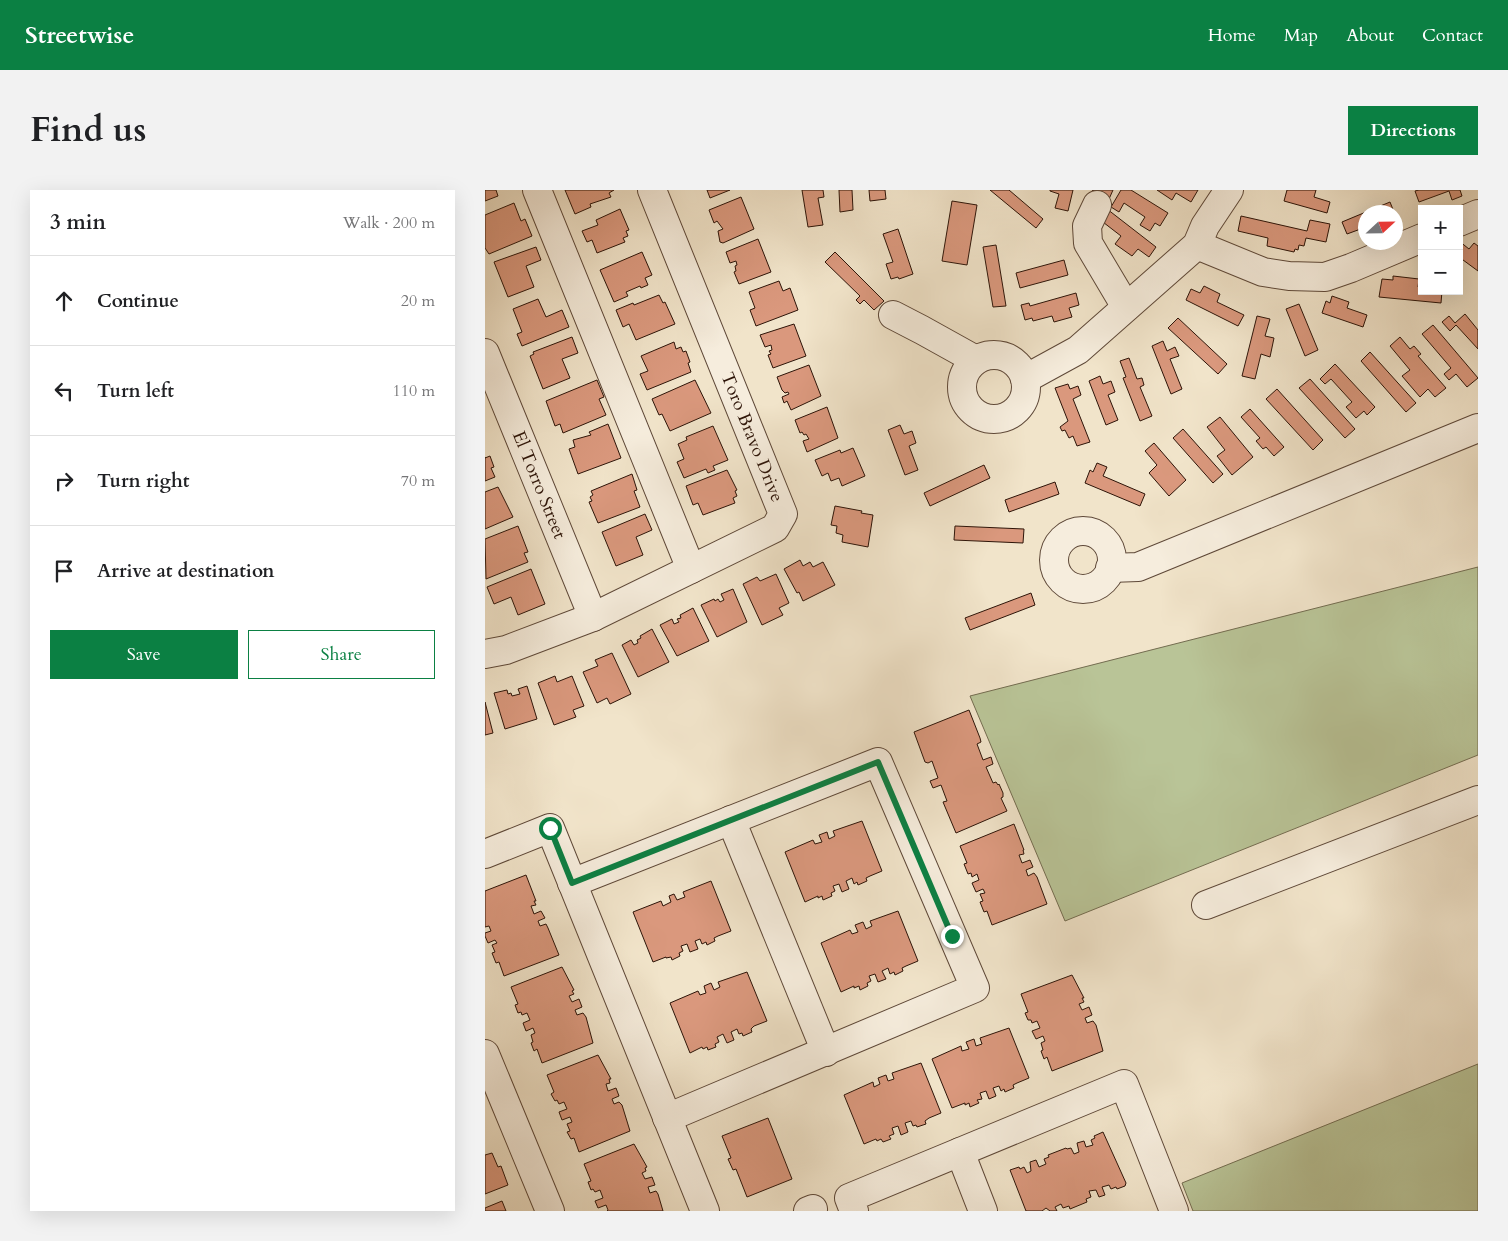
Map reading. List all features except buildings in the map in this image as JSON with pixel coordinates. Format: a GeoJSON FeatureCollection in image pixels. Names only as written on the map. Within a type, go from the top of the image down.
{"type":"FeatureCollection","features":[{"type":"Feature","properties":{"kind":"street"},"geometry":{"type":"LineString","coordinates":[[537,190],[691,569]]}},
{"type":"Feature","properties":{"kind":"street","name":"Toro Bravo Drive"},"geometry":{"type":"LineString","coordinates":[[486,651],[506,650],[593,617],[775,528],[783,514],[652,190]]}},
{"type":"Feature","properties":{"kind":"street"},"geometry":{"type":"LineString","coordinates":[[1025,379],[1078,350],[1197,245],[1205,226],[1229,190]]}},
{"type":"Feature","properties":{"kind":"street"},"geometry":{"type":"LineString","coordinates":[[1097,205],[1087,226],[1088,243],[1125,308]]}},
{"type":"Feature","properties":{"kind":"street"},"geometry":{"type":"LineString","coordinates":[[1463,220],[1478,214]]}},
{"type":"Feature","properties":{"kind":"street"},"geometry":{"type":"LineString","coordinates":[[1197,245],[1263,272],[1289,276],[1325,277],[1418,240]]}},
{"type":"Feature","properties":{"kind":"street"},"geometry":{"type":"LineString","coordinates":[[893,315],[976,360]]}},
{"type":"Feature","properties":{"kind":"street","name":"El Torro Street"},"geometry":{"type":"LineString","coordinates":[[485,353],[593,617]]}},
{"type":"Feature","properties":{"kind":"street"},"geometry":{"type":"LineString","coordinates":[[989,355],[999,355],[1009,358],[1024,373],[1026,394],[1022,404],[1015,412],[1000,418],[984,418],[971,409],[963,395],[962,384],[965,374],[976,360],[989,355]]}},
{"type":"Feature","properties":{"kind":"street"},"geometry":{"type":"LineString","coordinates":[[1110,568],[1139,567],[1478,428]]}},
{"type":"Feature","properties":{"kind":"street"},"geometry":{"type":"LineString","coordinates":[[572,883],[878,762],[975,988],[667,1118]]}},
{"type":"Feature","properties":{"kind":"street"},"geometry":{"type":"LineString","coordinates":[[1206,905],[1478,800]]}},
{"type":"Feature","properties":{"kind":"street"},"geometry":{"type":"LineString","coordinates":[[731,820],[826,1052]]}},
{"type":"Feature","properties":{"kind":"street"},"geometry":{"type":"LineString","coordinates":[[485,854],[550,828],[705,1211]]}},
{"type":"Feature","properties":{"kind":"street"},"geometry":{"type":"LineString","coordinates":[[485,1054],[549,1211]]}},
{"type":"Feature","properties":{"kind":"street"},"geometry":{"type":"LineString","coordinates":[[854,1211],[849,1198],[1124,1084],[1174,1211]]}},
{"type":"Feature","properties":{"kind":"street"},"geometry":{"type":"LineString","coordinates":[[960,1152],[983,1211]]}},
{"type":"Feature","properties":{"kind":"green space"},"geometry":{"type":"Polygon","coordinates":[[[1478,567],[1478,755],[1065,921],[970,696],[1478,567]]]}},
{"type":"Feature","properties":{"kind":"green space"},"geometry":{"type":"Polygon","coordinates":[[[1478,1064],[1478,1211],[1193,1211],[1182,1183],[1478,1064]]]}},
{"type":"Feature","properties":{"kind":"route"},"geometry":{"type":"LineString","coordinates":[[550,828],[572,883],[878,762],[952,936]]}}]}
